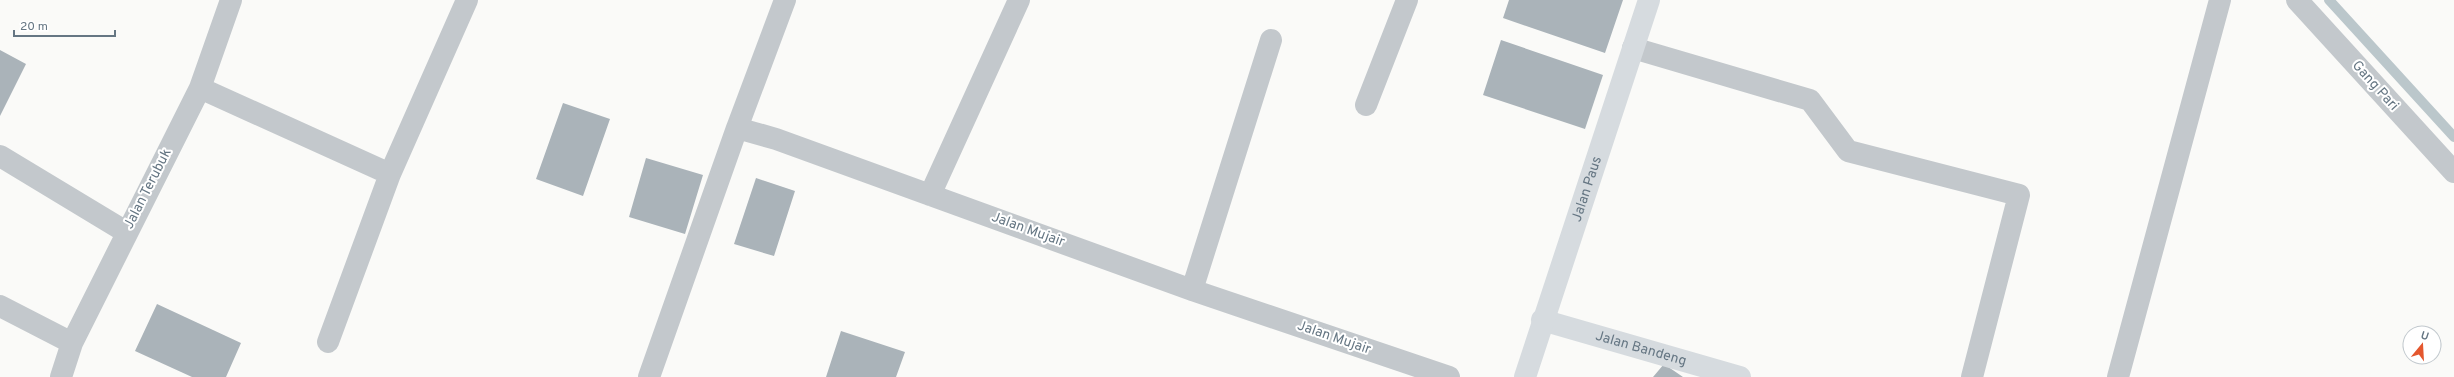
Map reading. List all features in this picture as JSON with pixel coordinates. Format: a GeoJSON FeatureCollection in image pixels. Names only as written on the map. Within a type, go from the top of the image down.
{"type":"FeatureCollection","features":[{"type":"Feature","properties":{"kind":"main road","name":"Jalan Paus"},"geometry":{"type":"LineString","coordinates":[[1525,377],[1542,320],[1649,0]]}},
{"type":"Feature","properties":{"kind":"main road","name":"Jalan Bandeng"},"geometry":{"type":"LineString","coordinates":[[1542,320],[1740,377]]}},
{"type":"Feature","properties":{"kind":"street","name":"Jalan Terubuk"},"geometry":{"type":"LineString","coordinates":[[61,377],[72,343],[126,232],[200,88],[231,0]]}},
{"type":"Feature","properties":{"kind":"street"},"geometry":{"type":"LineString","coordinates":[[328,342],[390,174],[467,0]]}},
{"type":"Feature","properties":{"kind":"street"},"geometry":{"type":"LineString","coordinates":[[649,377],[737,128],[785,0]]}},
{"type":"Feature","properties":{"kind":"street"},"geometry":{"type":"LineString","coordinates":[[930,195],[1019,0]]}},
{"type":"Feature","properties":{"kind":"street"},"geometry":{"type":"LineString","coordinates":[[1366,106],[1407,0]]}},
{"type":"Feature","properties":{"kind":"street"},"geometry":{"type":"LineString","coordinates":[[2118,377],[2220,0]]}},
{"type":"Feature","properties":{"kind":"street","name":"Gang Pari"},"geometry":{"type":"LineString","coordinates":[[2296,0],[2454,172]]}},
{"type":"Feature","properties":{"kind":"street"},"geometry":{"type":"LineString","coordinates":[[1192,290],[1271,40]]}},
{"type":"Feature","properties":{"kind":"street"},"geometry":{"type":"LineString","coordinates":[[1633,48],[1810,100],[1848,151],[2019,195],[1972,377]]}},
{"type":"Feature","properties":{"kind":"street"},"geometry":{"type":"LineString","coordinates":[[200,88],[390,174]]}},
{"type":"Feature","properties":{"kind":"street","name":"Jalan Mujair"},"geometry":{"type":"LineString","coordinates":[[737,128],[776,139],[1192,290],[1448,377]]}},
{"type":"Feature","properties":{"kind":"street"},"geometry":{"type":"LineString","coordinates":[[0,156],[126,232]]}},
{"type":"Feature","properties":{"kind":"street"},"geometry":{"type":"LineString","coordinates":[[0,306],[72,343]]}},
{"type":"Feature","properties":{"kind":"building"},"geometry":{"type":"Polygon","coordinates":[[[1509,0],[1623,0],[1605,53],[1503,18],[1509,0]]]}},
{"type":"Feature","properties":{"kind":"building"},"geometry":{"type":"Polygon","coordinates":[[[1501,40],[1603,75],[1585,129],[1483,95],[1501,40]]]}},
{"type":"Feature","properties":{"kind":"building"},"geometry":{"type":"Polygon","coordinates":[[[0,50],[26,64],[0,116],[0,50]]]}},
{"type":"Feature","properties":{"kind":"building"},"geometry":{"type":"Polygon","coordinates":[[[563,103],[610,119],[583,196],[536,179],[563,103]]]}},
{"type":"Feature","properties":{"kind":"building"},"geometry":{"type":"Polygon","coordinates":[[[646,158],[703,175],[685,234],[629,217],[646,158]]]}},
{"type":"Feature","properties":{"kind":"building"},"geometry":{"type":"Polygon","coordinates":[[[756,178],[795,191],[774,256],[734,244],[756,178]]]}},
{"type":"Feature","properties":{"kind":"building"},"geometry":{"type":"Polygon","coordinates":[[[157,304],[241,343],[226,377],[192,377],[135,351],[157,304]]]}},
{"type":"Feature","properties":{"kind":"building"},"geometry":{"type":"Polygon","coordinates":[[[841,331],[905,352],[896,377],[826,377],[841,331]]]}},
{"type":"Feature","properties":{"kind":"building"},"geometry":{"type":"Polygon","coordinates":[[[1664,364],[1683,377],[1653,377],[1664,364]]]}},
{"type":"Feature","properties":{"kind":"waterway"},"geometry":{"type":"LineString","coordinates":[[2329,0],[2454,137]]}}]}
